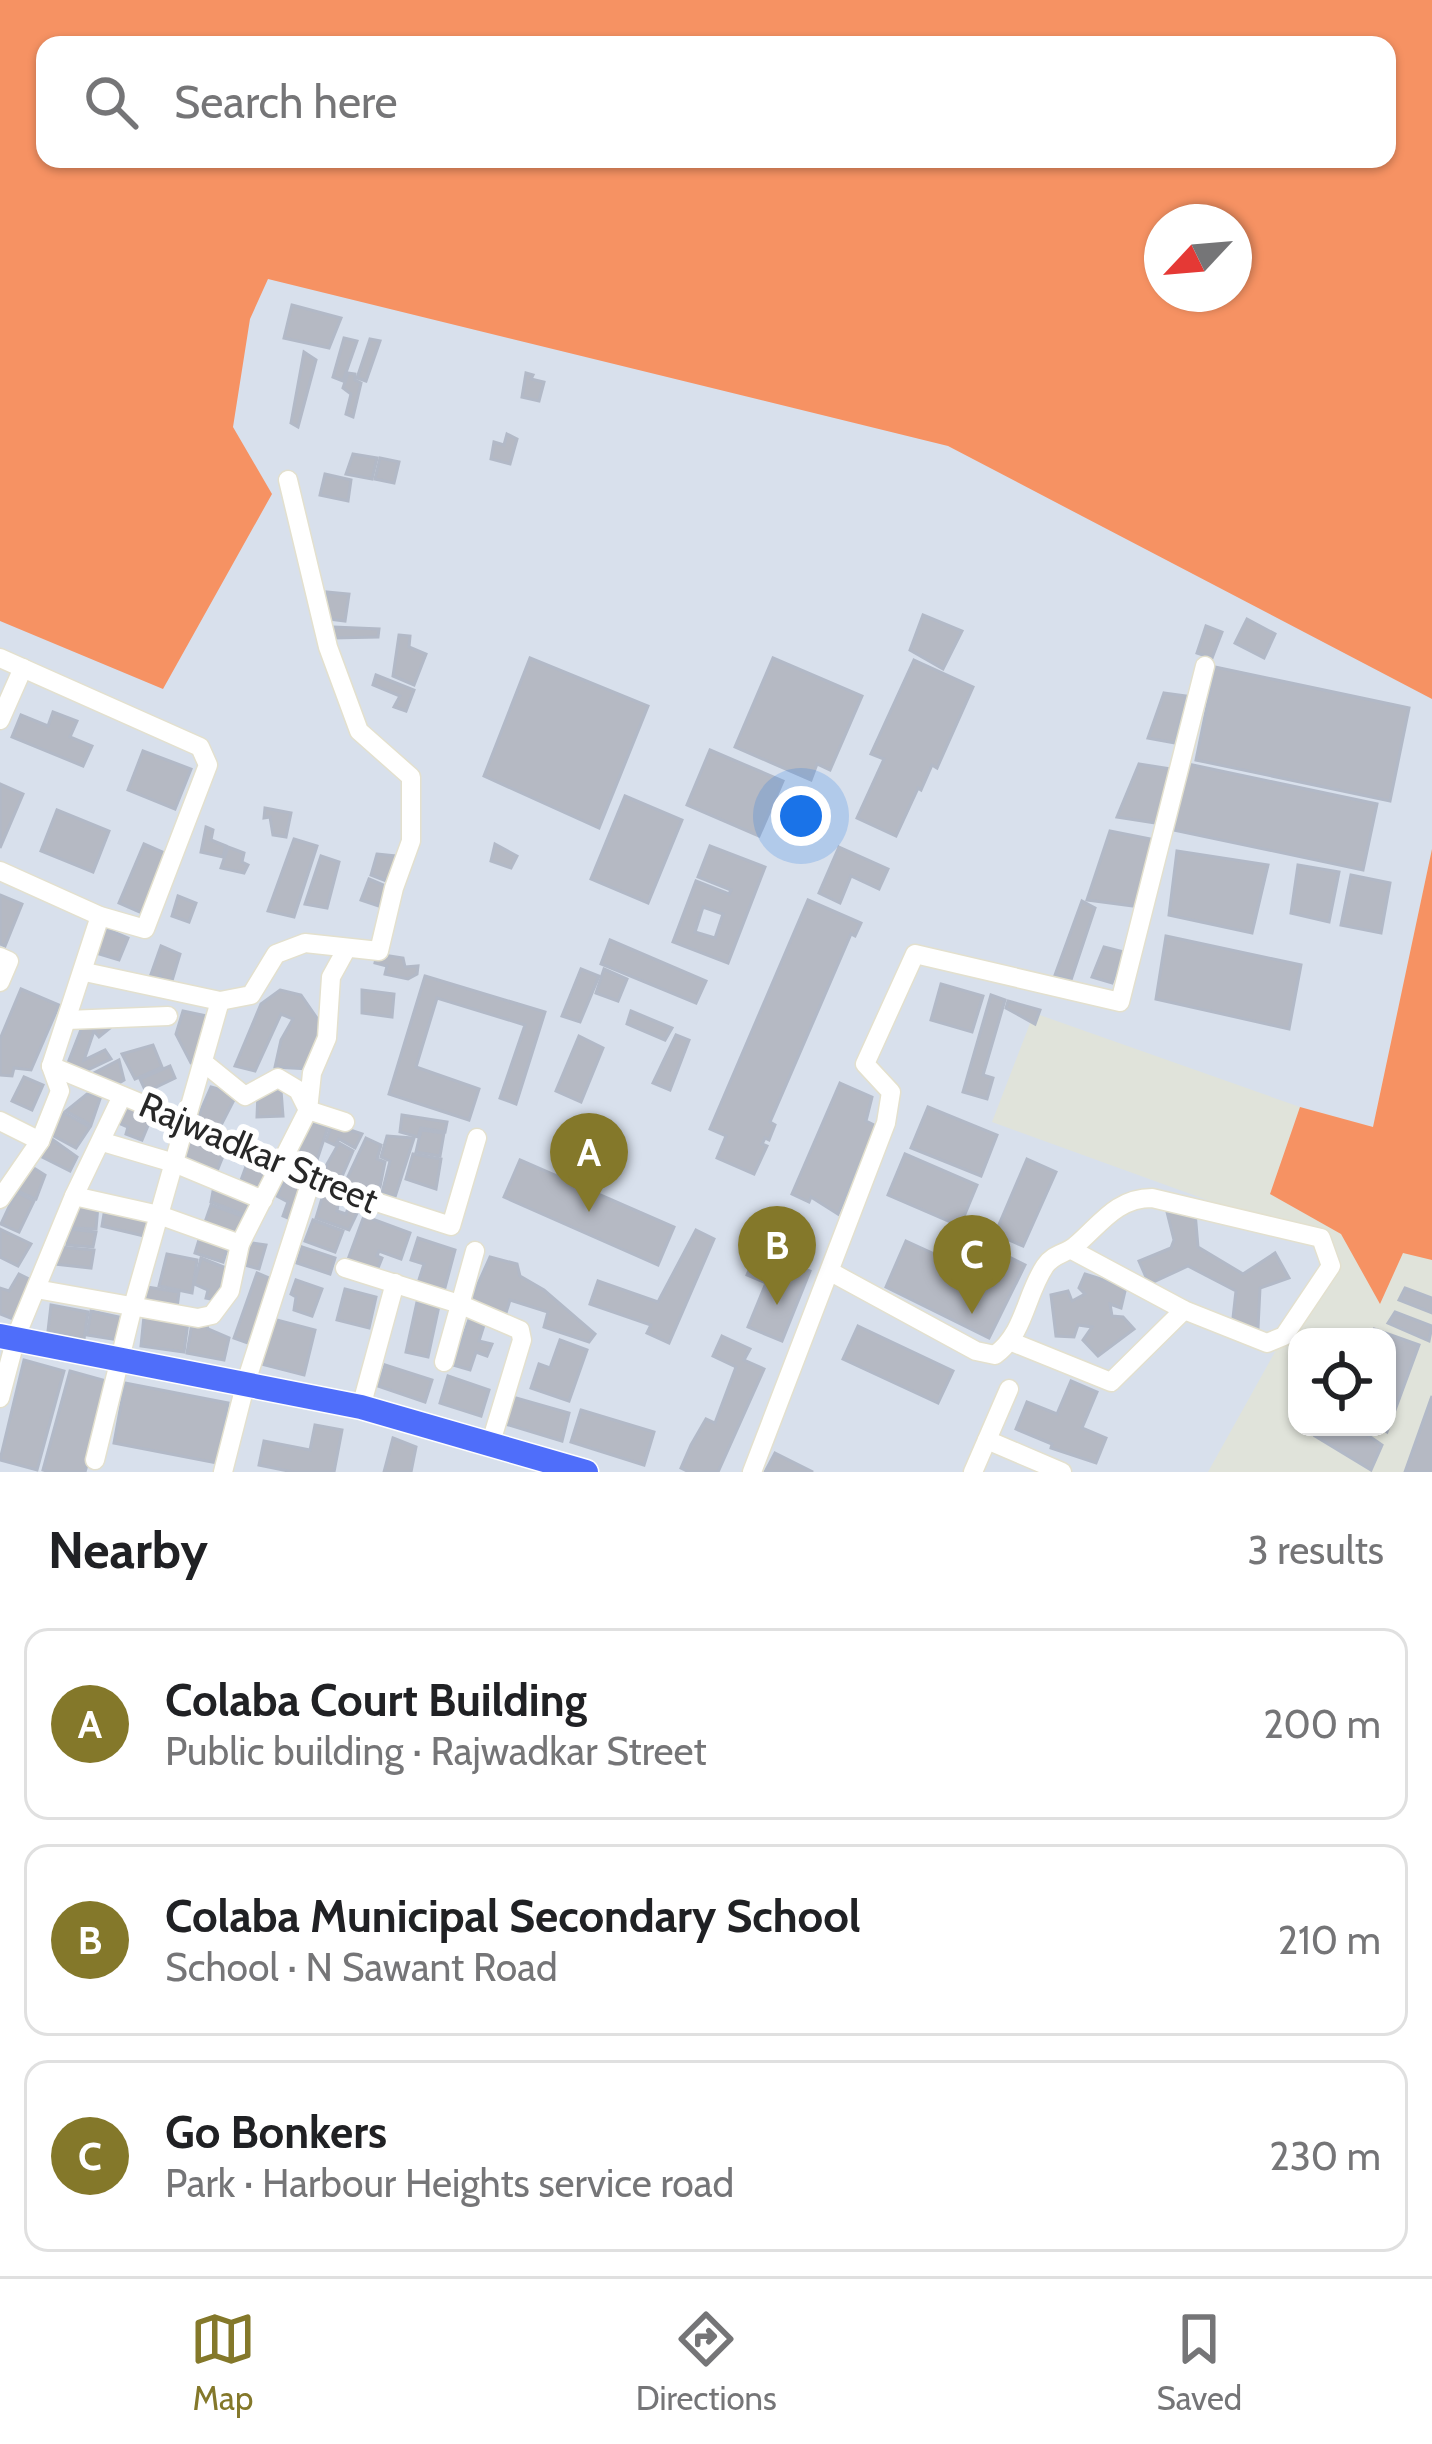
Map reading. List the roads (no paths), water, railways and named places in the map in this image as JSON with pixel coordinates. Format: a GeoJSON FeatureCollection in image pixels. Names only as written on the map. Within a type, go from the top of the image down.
{"type":"FeatureCollection","features":[{"type":"Feature","properties":{"kind":"main road"},"geometry":{"type":"LineString","coordinates":[[7,1338],[361,1407],[586,1472]]}},
{"type":"Feature","properties":{"kind":"street"},"geometry":{"type":"LineString","coordinates":[[85,972],[220,1001],[251,994],[276,954],[305,943],[380,951],[394,887],[411,841],[411,777],[358,730],[328,647],[288,480]]}},
{"type":"Feature","properties":{"kind":"street"},"geometry":{"type":"LineString","coordinates":[[0,658],[200,747],[208,765],[190,841],[146,929],[100,916],[0,871]]}},
{"type":"Feature","properties":{"kind":"street"},"geometry":{"type":"LineString","coordinates":[[752,1472],[886,1123],[891,1093],[866,1064],[915,954],[1120,1001],[1205,666]]}},
{"type":"Feature","properties":{"kind":"street"},"geometry":{"type":"LineString","coordinates":[[0,720],[23,668]]}},
{"type":"Feature","properties":{"kind":"street"},"geometry":{"type":"LineString","coordinates":[[0,1199],[40,1141],[60,1091],[51,1066],[100,916]]}},
{"type":"Feature","properties":{"kind":"street"},"geometry":{"type":"LineString","coordinates":[[36,1289],[198,1318],[212,1316],[221,1308],[230,1291],[240,1244],[308,1110],[312,1073],[327,1038],[332,977],[347,948]]}},
{"type":"Feature","properties":{"kind":"street"},"geometry":{"type":"LineString","coordinates":[[0,957],[9,961],[0,982]]}},
{"type":"Feature","properties":{"kind":"street"},"geometry":{"type":"LineString","coordinates":[[95,1460],[133,1306],[220,1001]]}},
{"type":"Feature","properties":{"kind":"street"},"geometry":{"type":"LineString","coordinates":[[67,1020],[168,1016]]}},
{"type":"Feature","properties":{"kind":"street"},"geometry":{"type":"LineString","coordinates":[[203,1062],[245,1096],[278,1078],[298,1090],[308,1110],[345,1122]]}},
{"type":"Feature","properties":{"kind":"street","name":"Rajwadkar Street"},"geometry":{"type":"LineString","coordinates":[[51,1066],[311,1181],[451,1226],[477,1138]]}},
{"type":"Feature","properties":{"kind":"street"},"geometry":{"type":"LineString","coordinates":[[0,1398],[7,1338],[36,1289],[122,1096]]}},
{"type":"Feature","properties":{"kind":"street"},"geometry":{"type":"LineString","coordinates":[[0,1121],[40,1141]]}},
{"type":"Feature","properties":{"kind":"street"},"geometry":{"type":"LineString","coordinates":[[103,1142],[174,1163],[263,1200]]}},
{"type":"Feature","properties":{"kind":"street"},"geometry":{"type":"LineString","coordinates":[[223,1472],[246,1382],[311,1181]]}},
{"type":"Feature","properties":{"kind":"street"},"geometry":{"type":"LineString","coordinates":[[74,1196],[159,1215],[240,1244]]}},
{"type":"Feature","properties":{"kind":"street"},"geometry":{"type":"LineString","coordinates":[[831,1272],[976,1351],[995,1355],[1012,1342],[1045,1264],[1072,1250],[1105,1215],[1136,1198],[1321,1238],[1331,1266],[1277,1341],[1267,1343],[1184,1310],[1072,1250]]}},
{"type":"Feature","properties":{"kind":"street"},"geometry":{"type":"LineString","coordinates":[[444,1362],[475,1251]]}},
{"type":"Feature","properties":{"kind":"street"},"geometry":{"type":"LineString","coordinates":[[345,1268],[459,1304],[520,1330],[522,1340],[491,1442]]}},
{"type":"Feature","properties":{"kind":"street"},"geometry":{"type":"LineString","coordinates":[[361,1407],[395,1283]]}},
{"type":"Feature","properties":{"kind":"street"},"geometry":{"type":"LineString","coordinates":[[1012,1342],[1111,1382],[1184,1310]]}},
{"type":"Feature","properties":{"kind":"street"},"geometry":{"type":"LineString","coordinates":[[973,1472],[1009,1389]]}},
{"type":"Feature","properties":{"kind":"street"},"geometry":{"type":"LineString","coordinates":[[987,1440],[1062,1472]]}},
{"type":"Feature","properties":{"kind":"place","name":"Colaba Court Building"},"geometry":{"type":"Point","coordinates":[589,1212]}},
{"type":"Feature","properties":{"kind":"place","name":"Colaba Municipal Secondary School"},"geometry":{"type":"Point","coordinates":[777,1305]}},
{"type":"Feature","properties":{"kind":"place","name":"Go Bonkers"},"geometry":{"type":"Point","coordinates":[972,1314]}}]}
